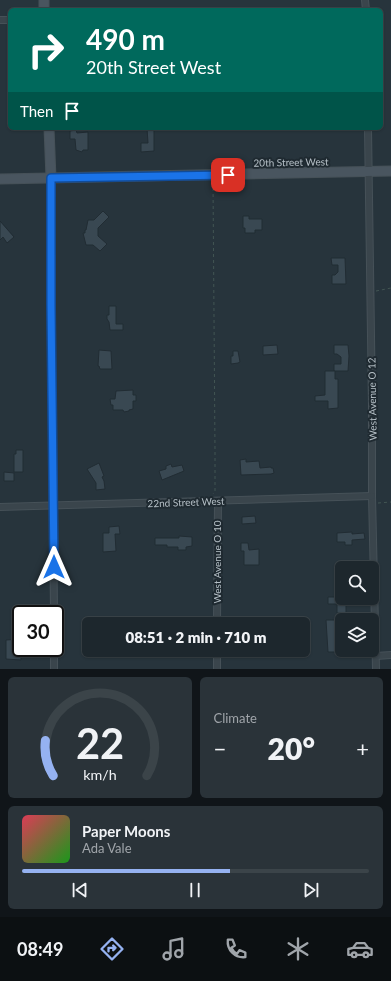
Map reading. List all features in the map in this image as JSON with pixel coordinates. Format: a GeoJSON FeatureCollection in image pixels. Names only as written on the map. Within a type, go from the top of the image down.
{"type":"FeatureCollection","features":[{"type":"Feature","properties":{"kind":"main road"},"geometry":{"type":"LineString","coordinates":[[49,130],[51,178]]}},
{"type":"Feature","properties":{"kind":"main road","name":"20th Street West"},"geometry":{"type":"LineString","coordinates":[[0,179],[391,171]]}},
{"type":"Feature","properties":{"kind":"street","name":"West Avenue O 12"},"geometry":{"type":"LineString","coordinates":[[368,130],[372,503],[375,613]]}},
{"type":"Feature","properties":{"kind":"street"},"geometry":{"type":"LineString","coordinates":[[51,178],[54,605]]}},
{"type":"Feature","properties":{"kind":"street","name":"22nd Street West"},"geometry":{"type":"LineString","coordinates":[[0,507],[372,496]]}},
{"type":"Feature","properties":{"kind":"street","name":"West Avenue O 10"},"geometry":{"type":"LineString","coordinates":[[214,501],[217,617]]}},
{"type":"Feature","properties":{"kind":"street"},"geometry":{"type":"LineString","coordinates":[[379,656],[391,655]]}},
{"type":"Feature","properties":{"kind":"street"},"geometry":{"type":"LineString","coordinates":[[54,657],[54,669]]}},
{"type":"Feature","properties":{"kind":"street"},"geometry":{"type":"LineString","coordinates":[[217,657],[217,669]]}},
{"type":"Feature","properties":{"kind":"street","name":"West Avenue O 12"},"geometry":{"type":"LineString","coordinates":[[376,657],[376,669]]}},
{"type":"Feature","properties":{"kind":"path"},"geometry":{"type":"LineString","coordinates":[[212,175],[214,192],[214,501]]}},
{"type":"Feature","properties":{"kind":"path"},"geometry":{"type":"LineString","coordinates":[[370,291],[381,291],[391,288]]}},
{"type":"Feature","properties":{"kind":"path"},"geometry":{"type":"LineString","coordinates":[[372,503],[391,502]]}},
{"type":"Feature","properties":{"kind":"building"},"geometry":{"type":"Polygon","coordinates":[[[76,130],[77,133],[88,132],[88,150],[83,150],[82,152],[76,150],[75,139],[70,139],[70,131],[76,130]]]}},
{"type":"Feature","properties":{"kind":"building"},"geometry":{"type":"Polygon","coordinates":[[[147,130],[154,130],[154,151],[141,152],[141,143],[148,143],[147,130]]]}},
{"type":"Feature","properties":{"kind":"building"},"geometry":{"type":"Polygon","coordinates":[[[103,211],[109,217],[98,228],[98,236],[107,244],[100,251],[93,245],[86,245],[83,233],[85,233],[88,220],[94,220],[103,211]]]}},
{"type":"Feature","properties":{"kind":"building"},"geometry":{"type":"Polygon","coordinates":[[[243,216],[249,216],[249,219],[262,219],[262,230],[255,230],[255,233],[245,233],[245,228],[243,228],[243,216]]]}},
{"type":"Feature","properties":{"kind":"building"},"geometry":{"type":"Polygon","coordinates":[[[0,221],[14,237],[7,243],[3,237],[0,240],[0,221]]]}},
{"type":"Feature","properties":{"kind":"building"},"geometry":{"type":"Polygon","coordinates":[[[331,258],[345,258],[346,284],[332,284],[332,275],[335,275],[338,272],[338,265],[332,265],[331,258]]]}},
{"type":"Feature","properties":{"kind":"building"},"geometry":{"type":"Polygon","coordinates":[[[109,306],[116,306],[116,324],[123,324],[123,330],[110,330],[107,319],[107,315],[109,315],[109,306]]]}},
{"type":"Feature","properties":{"kind":"building"},"geometry":{"type":"Polygon","coordinates":[[[277,345],[278,354],[263,355],[263,346],[277,345]]]}},
{"type":"Feature","properties":{"kind":"building"},"geometry":{"type":"Polygon","coordinates":[[[334,345],[348,345],[348,371],[334,371],[334,364],[341,364],[341,357],[334,354],[334,345]]]}},
{"type":"Feature","properties":{"kind":"building"},"geometry":{"type":"Polygon","coordinates":[[[99,350],[111,351],[112,369],[100,369],[98,366],[99,350]]]}},
{"type":"Feature","properties":{"kind":"building"},"geometry":{"type":"Polygon","coordinates":[[[233,351],[238,351],[240,362],[231,364],[231,356],[233,356],[233,351]]]}},
{"type":"Feature","properties":{"kind":"building"},"geometry":{"type":"Polygon","coordinates":[[[325,371],[335,371],[335,379],[338,379],[338,408],[328,409],[328,401],[315,401],[315,396],[325,395],[325,371]]]}},
{"type":"Feature","properties":{"kind":"building"},"geometry":{"type":"Polygon","coordinates":[[[133,390],[133,395],[136,395],[136,401],[133,401],[133,409],[124,412],[123,410],[113,410],[113,405],[111,405],[110,399],[115,399],[116,391],[133,390]]]}},
{"type":"Feature","properties":{"kind":"building"},"geometry":{"type":"Polygon","coordinates":[[[16,450],[23,450],[23,472],[14,472],[14,454],[16,454],[16,450]]]}},
{"type":"Feature","properties":{"kind":"building"},"geometry":{"type":"Polygon","coordinates":[[[246,459],[246,462],[259,461],[260,468],[273,468],[274,473],[241,475],[240,460],[246,459]]]}},
{"type":"Feature","properties":{"kind":"building"},"geometry":{"type":"Polygon","coordinates":[[[99,463],[104,476],[102,477],[105,489],[96,490],[96,483],[87,469],[99,463]]]}},
{"type":"Feature","properties":{"kind":"building"},"geometry":{"type":"Polygon","coordinates":[[[171,464],[172,467],[182,465],[184,471],[162,480],[159,471],[166,469],[166,466],[171,464]]]}},
{"type":"Feature","properties":{"kind":"building"},"geometry":{"type":"Polygon","coordinates":[[[4,472],[14,473],[14,481],[4,481],[4,472]]]}},
{"type":"Feature","properties":{"kind":"building"},"geometry":{"type":"Polygon","coordinates":[[[255,516],[256,523],[242,524],[242,517],[255,516]]]}},
{"type":"Feature","properties":{"kind":"building"},"geometry":{"type":"Polygon","coordinates":[[[119,526],[120,534],[115,534],[116,551],[103,552],[103,533],[109,533],[109,527],[119,526]]]}},
{"type":"Feature","properties":{"kind":"building"},"geometry":{"type":"Polygon","coordinates":[[[352,532],[352,534],[364,533],[365,539],[352,540],[352,545],[345,545],[345,542],[337,542],[337,533],[352,532]]]}},
{"type":"Feature","properties":{"kind":"building"},"geometry":{"type":"Polygon","coordinates":[[[179,536],[192,537],[192,546],[186,547],[186,550],[178,550],[178,547],[155,545],[155,538],[179,538],[179,536]]]}},
{"type":"Feature","properties":{"kind":"building"},"geometry":{"type":"Polygon","coordinates":[[[241,543],[248,543],[249,550],[259,549],[259,565],[244,565],[244,551],[241,551],[241,543]]]}},
{"type":"Feature","properties":{"kind":"building"},"geometry":{"type":"Polygon","coordinates":[[[328,597],[335,597],[335,604],[328,604],[328,597]]]}},
{"type":"Feature","properties":{"kind":"building"},"geometry":{"type":"Polygon","coordinates":[[[337,605],[346,605],[346,613],[337,613],[337,605]]]}},
{"type":"Feature","properties":{"kind":"building"},"geometry":{"type":"Polygon","coordinates":[[[326,620],[335,620],[335,652],[328,652],[326,620]]]}},
{"type":"Feature","properties":{"kind":"building"},"geometry":{"type":"Polygon","coordinates":[[[6,640],[12,640],[12,657],[21,657],[21,660],[6,659],[6,640]]]}},
{"type":"Feature","properties":{"kind":"route"},"geometry":{"type":"LineString","coordinates":[[54,567],[51,178],[228,175]]}}]}
